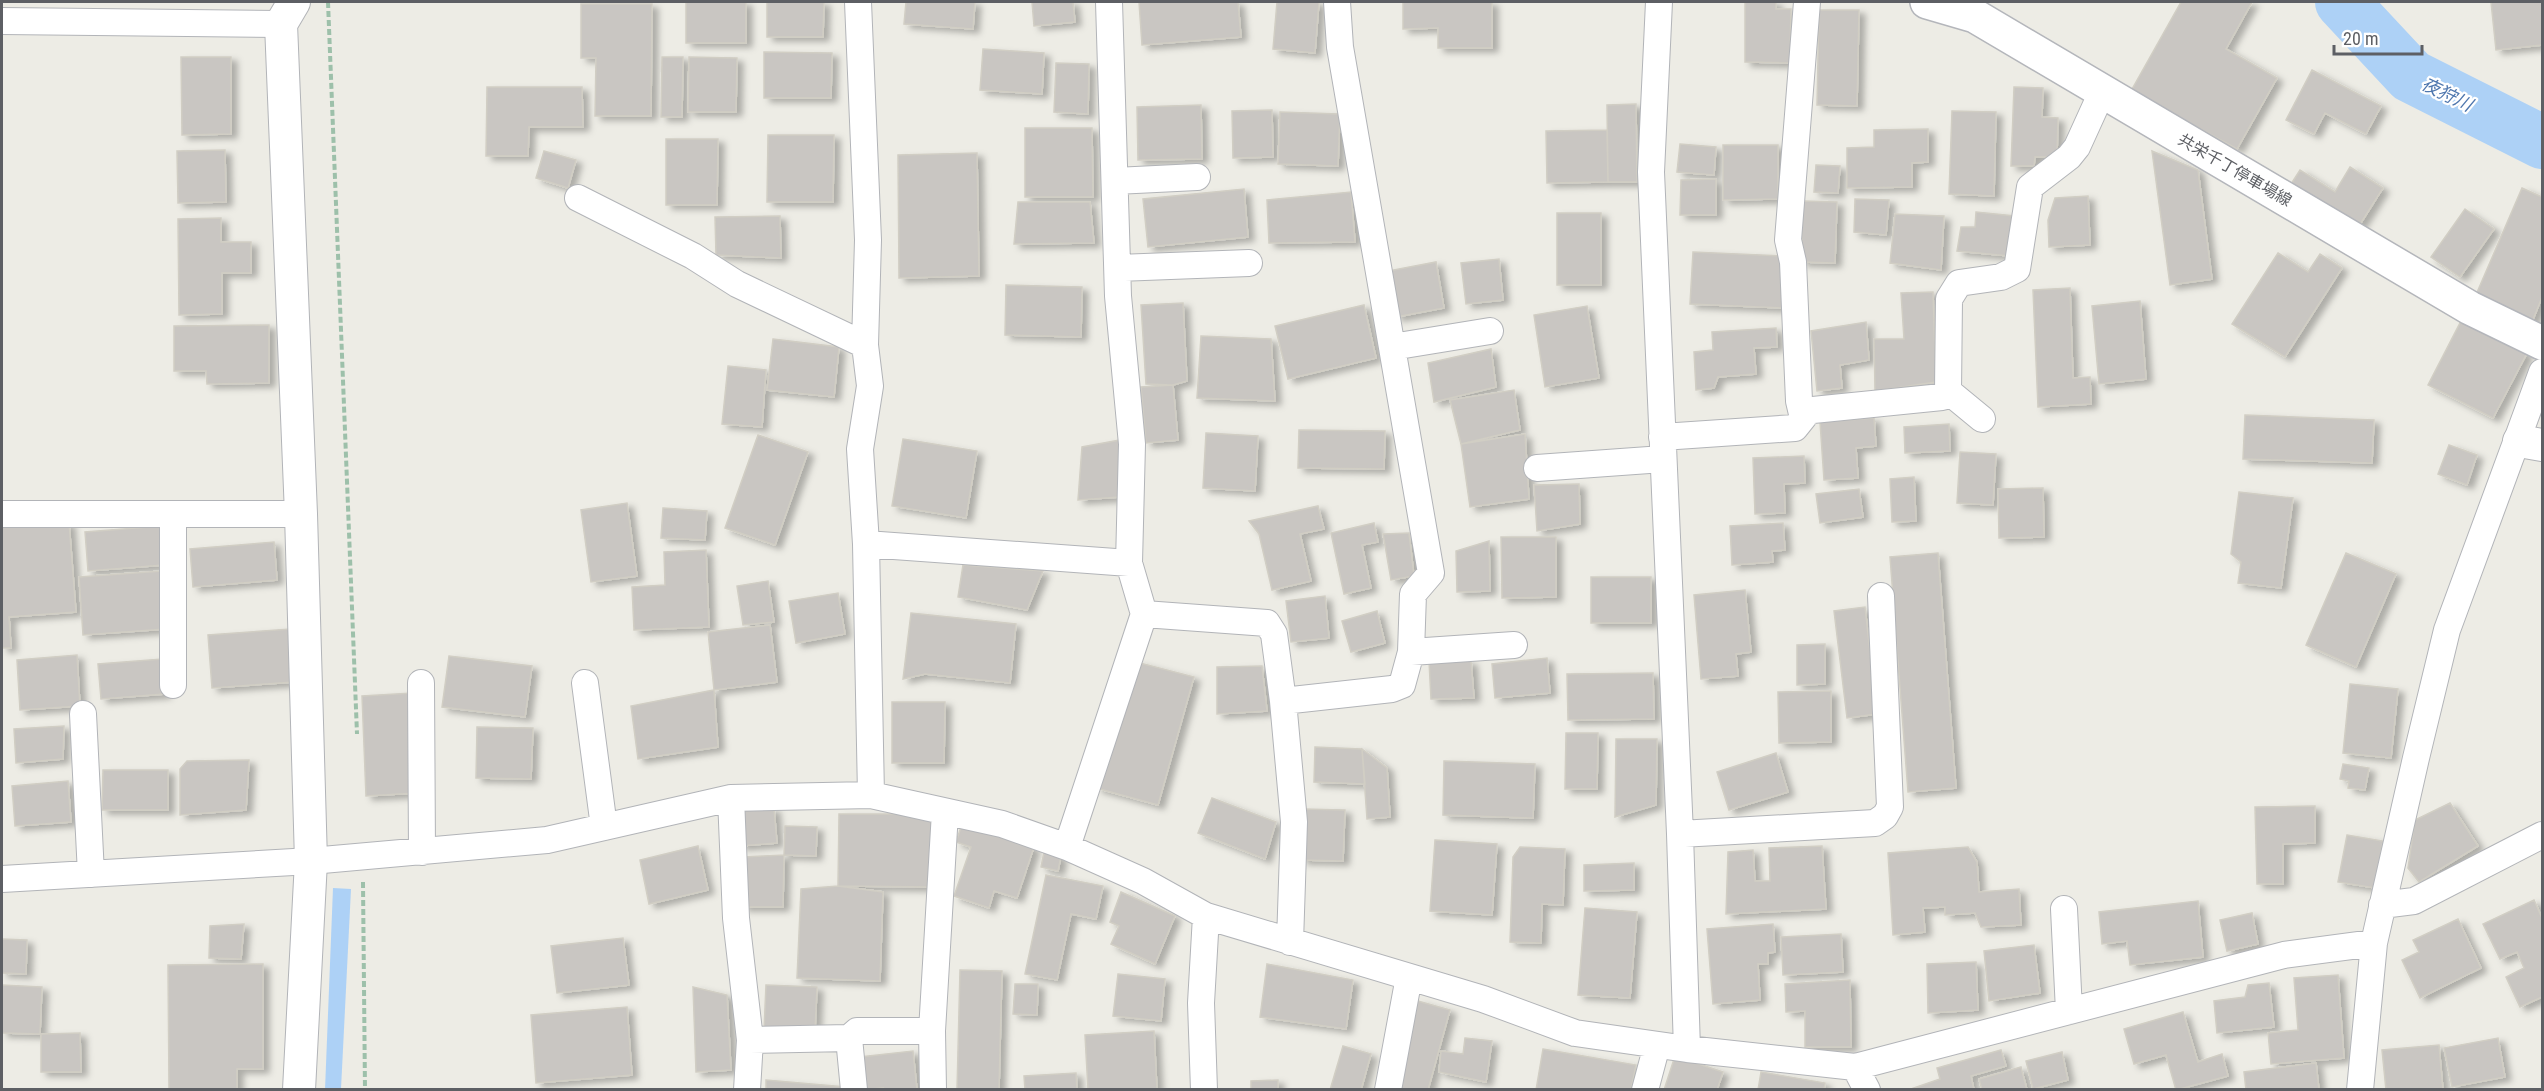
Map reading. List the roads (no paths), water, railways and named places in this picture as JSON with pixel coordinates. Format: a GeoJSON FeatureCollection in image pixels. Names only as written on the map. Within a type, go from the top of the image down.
{"type":"FeatureCollection","features":[{"type":"Feature","properties":{"kind":"main road","name":"共栄千丁停車場線"},"geometry":{"type":"LineString","coordinates":[[1927,2],[1975,16],[2470,308],[2542,343]]}},
{"type":"Feature","properties":{"kind":"street"},"geometry":{"type":"LineString","coordinates":[[858,2],[868,240],[865,345],[870,386],[860,449],[866,544],[871,795]]}},
{"type":"Feature","properties":{"kind":"street"},"geometry":{"type":"LineString","coordinates":[[1066,847],[1144,614],[1129,563],[1132,444],[1118,268],[1109,2]]}},
{"type":"Feature","properties":{"kind":"street"},"geometry":{"type":"LineString","coordinates":[[1283,700],[1392,689],[1402,685],[1411,652],[1413,594],[1431,573],[1340,47],[1337,2]]}},
{"type":"Feature","properties":{"kind":"street"},"geometry":{"type":"LineString","coordinates":[[1659,2],[1651,172],[1680,834],[1687,1049]]}},
{"type":"Feature","properties":{"kind":"street"},"geometry":{"type":"LineString","coordinates":[[1803,418],[1799,401],[1793,262],[1788,240],[1807,2]]}},
{"type":"Feature","properties":{"kind":"street"},"geometry":{"type":"LineString","coordinates":[[2,21],[287,13],[311,861],[299,1089]]}},
{"type":"Feature","properties":{"kind":"street"},"geometry":{"type":"LineString","coordinates":[[1537,468],[1795,428],[1812,410],[1942,397],[1948,391],[1949,299],[1959,283],[2001,277],[2017,269],[2030,187],[2069,157],[2077,147],[2102,92]]}},
{"type":"Feature","properties":{"kind":"street"},"geometry":{"type":"LineString","coordinates":[[1115,181],[1197,177]]}},
{"type":"Feature","properties":{"kind":"street"},"geometry":{"type":"LineString","coordinates":[[578,198],[693,256],[737,284],[865,345]]}},
{"type":"Feature","properties":{"kind":"street"},"geometry":{"type":"LineString","coordinates":[[1118,268],[1249,262]]}},
{"type":"Feature","properties":{"kind":"street"},"geometry":{"type":"LineString","coordinates":[[1392,347],[1490,331]]}},
{"type":"Feature","properties":{"kind":"street"},"geometry":{"type":"LineString","coordinates":[[2360,1089],[2374,943],[2447,630],[2531,443],[2542,372]]}},
{"type":"Feature","properties":{"kind":"street"},"geometry":{"type":"LineString","coordinates":[[1948,391],[1982,419]]}},
{"type":"Feature","properties":{"kind":"street"},"geometry":{"type":"LineString","coordinates":[[2,514],[301,514]]}},
{"type":"Feature","properties":{"kind":"street"},"geometry":{"type":"LineString","coordinates":[[173,514],[173,685]]}},
{"type":"Feature","properties":{"kind":"street"},"geometry":{"type":"LineString","coordinates":[[866,544],[1129,563]]}},
{"type":"Feature","properties":{"kind":"street"},"geometry":{"type":"LineString","coordinates":[[1680,834],[1875,823],[1885,816],[1890,807],[1881,596]]}},
{"type":"Feature","properties":{"kind":"street"},"geometry":{"type":"LineString","coordinates":[[1144,614],[1267,622],[1274,634],[1283,700],[1294,822],[1290,942]]}},
{"type":"Feature","properties":{"kind":"street"},"geometry":{"type":"LineString","coordinates":[[1411,652],[1514,645]]}},
{"type":"Feature","properties":{"kind":"street"},"geometry":{"type":"LineString","coordinates":[[421,682],[422,852]]}},
{"type":"Feature","properties":{"kind":"street"},"geometry":{"type":"LineString","coordinates":[[585,683],[604,826]]}},
{"type":"Feature","properties":{"kind":"street"},"geometry":{"type":"LineString","coordinates":[[83,714],[91,874]]}},
{"type":"Feature","properties":{"kind":"street"},"geometry":{"type":"LineString","coordinates":[[2,879],[311,861],[547,840],[731,798],[871,795],[1002,824],[1066,847],[1143,881],[1206,916],[1483,999],[1575,1033],[1687,1049],[1855,1067],[2284,956],[2374,943]]}},
{"type":"Feature","properties":{"kind":"street"},"geometry":{"type":"LineString","coordinates":[[731,798],[736,918],[750,1040],[747,1089]]}},
{"type":"Feature","properties":{"kind":"street"},"geometry":{"type":"LineString","coordinates":[[933,1089],[932,1031],[945,812]]}},
{"type":"Feature","properties":{"kind":"street"},"geometry":{"type":"LineString","coordinates":[[2382,905],[2414,901],[2542,835]]}},
{"type":"Feature","properties":{"kind":"street"},"geometry":{"type":"LineString","coordinates":[[2064,909],[2069,1011]]}},
{"type":"Feature","properties":{"kind":"street"},"geometry":{"type":"LineString","coordinates":[[1204,1089],[1201,1003],[1206,916]]}},
{"type":"Feature","properties":{"kind":"street"},"geometry":{"type":"LineString","coordinates":[[1388,1089],[1409,977]]}},
{"type":"Feature","properties":{"kind":"street"},"geometry":{"type":"LineString","coordinates":[[750,1040],[849,1038],[856,1031],[932,1031]]}},
{"type":"Feature","properties":{"kind":"street"},"geometry":{"type":"LineString","coordinates":[[849,1038],[854,1089]]}},
{"type":"Feature","properties":{"kind":"street"},"geometry":{"type":"LineString","coordinates":[[1645,1089],[1657,1045]]}},
{"type":"Feature","properties":{"kind":"street"},"geometry":{"type":"LineString","coordinates":[[1855,1067],[1867,1089]]}},
{"type":"Feature","properties":{"kind":"water"},"geometry":{"type":"Polygon","coordinates":[[[333,888],[351,889],[341,1089],[325,1090],[333,888]]]}},
{"type":"Feature","properties":{"kind":"waterway","name":"夜狩川"},"geometry":{"type":"LineString","coordinates":[[2342,2],[2411,76],[2542,142]]}}]}
